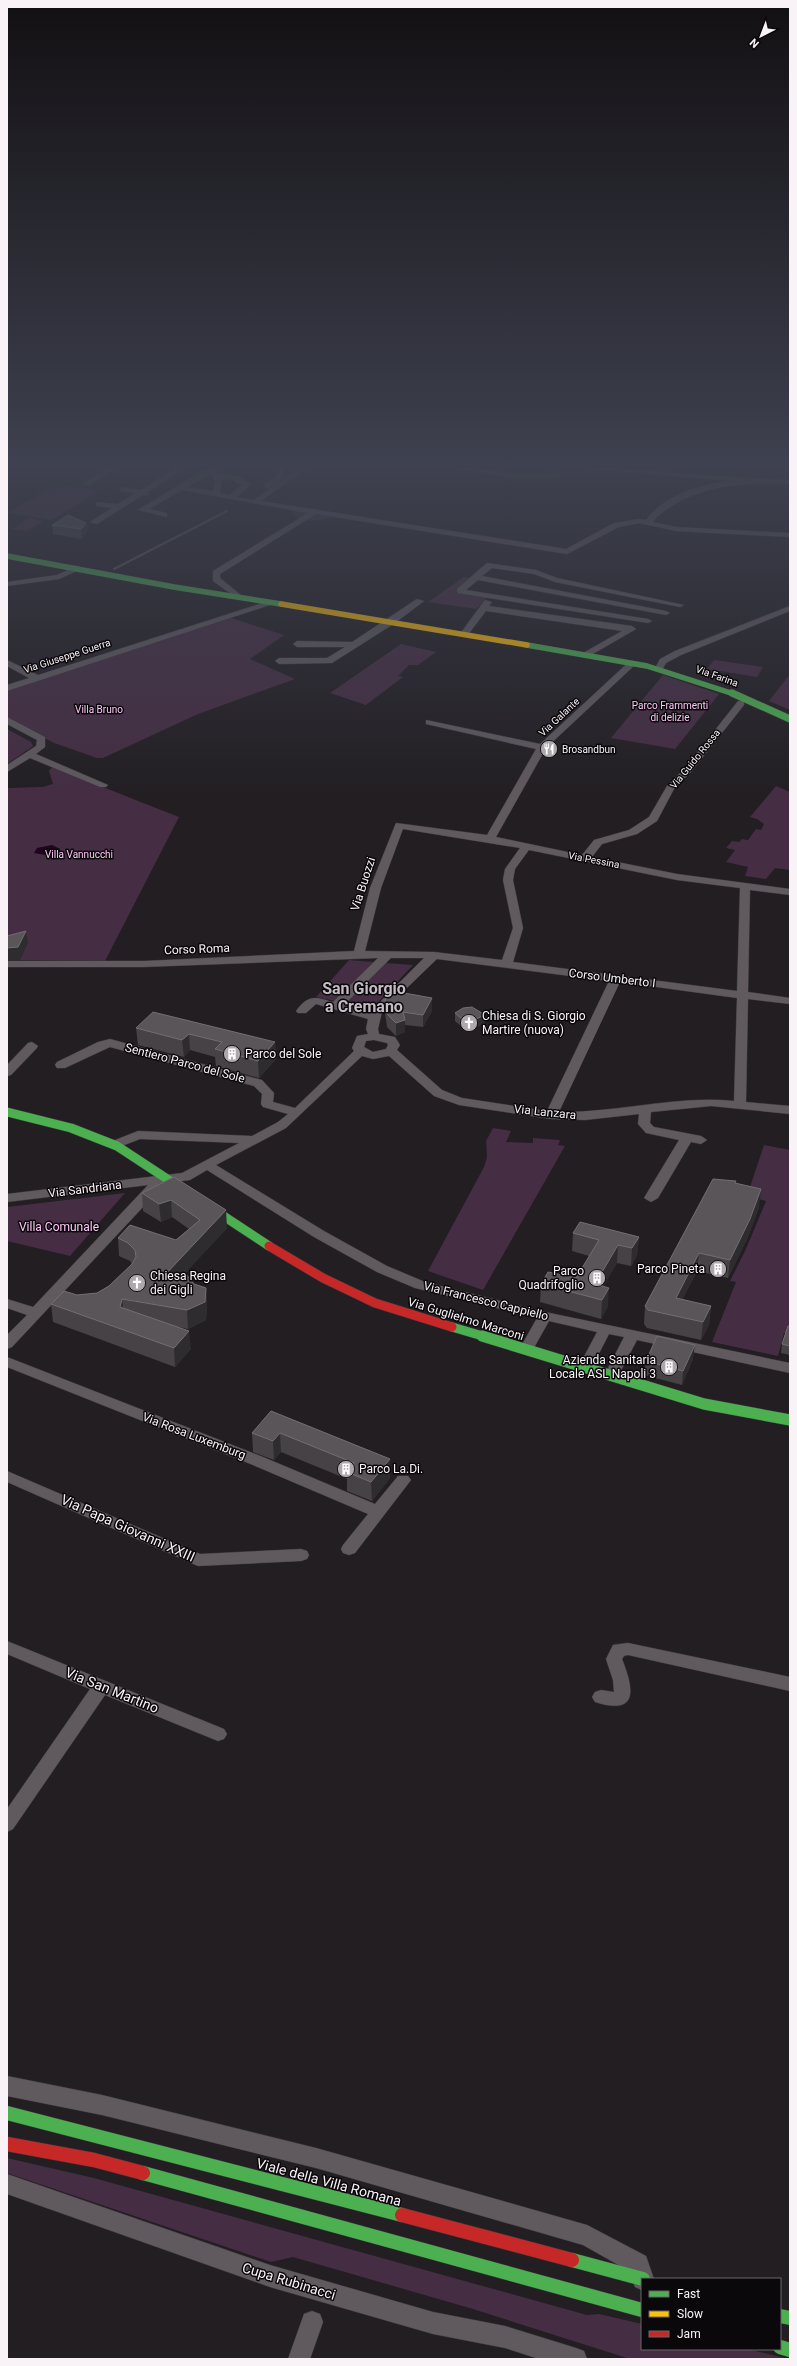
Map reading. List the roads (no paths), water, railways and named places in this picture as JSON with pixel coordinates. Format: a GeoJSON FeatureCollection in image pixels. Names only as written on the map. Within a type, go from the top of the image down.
{"type":"FeatureCollection","features":[{"type":"Feature","properties":{"kind":"street"},"geometry":{"type":"LineString","coordinates":[[7,584],[49,578]]}},
{"type":"Feature","properties":{"kind":"street","name":"Via Farina"},"geometry":{"type":"LineString","coordinates":[[134,578],[659,668],[726,690],[790,719]]}},
{"type":"Feature","properties":{"kind":"street"},"geometry":{"type":"LineString","coordinates":[[215,578],[238,597]]}},
{"type":"Feature","properties":{"kind":"street"},"geometry":{"type":"LineString","coordinates":[[473,578],[460,591],[648,621]]}},
{"type":"Feature","properties":{"kind":"street"},"geometry":{"type":"LineString","coordinates":[[482,578],[666,613]]}},
{"type":"Feature","properties":{"kind":"street"},"geometry":{"type":"LineString","coordinates":[[551,578],[681,605],[629,630],[586,655]]}},
{"type":"Feature","properties":{"kind":"street"},"geometry":{"type":"LineString","coordinates":[[464,634],[493,596]]}},
{"type":"Feature","properties":{"kind":"street"},"geometry":{"type":"LineString","coordinates":[[279,661],[329,661],[420,601]]}},
{"type":"Feature","properties":{"kind":"street","name":"Via Giuseppe Guerra"},"geometry":{"type":"LineString","coordinates":[[7,688],[272,603]]}},
{"type":"Feature","properties":{"kind":"street"},"geometry":{"type":"LineString","coordinates":[[483,608],[629,630]]}},
{"type":"Feature","properties":{"kind":"street"},"geometry":{"type":"LineString","coordinates":[[659,668],[663,660],[678,652],[790,608]]}},
{"type":"Feature","properties":{"kind":"street"},"geometry":{"type":"LineString","coordinates":[[297,644],[355,645]]}},
{"type":"Feature","properties":{"kind":"street"},"geometry":{"type":"LineString","coordinates":[[7,663],[36,678]]}},
{"type":"Feature","properties":{"kind":"street","name":"Via Galante"},"geometry":{"type":"LineString","coordinates":[[490,839],[542,747],[633,663]]}},
{"type":"Feature","properties":{"kind":"street","name":"Via Guido Rossa"},"geometry":{"type":"LineString","coordinates":[[585,858],[598,842],[633,832],[653,819],[670,788],[688,770],[740,703]]}},
{"type":"Feature","properties":{"kind":"street"},"geometry":{"type":"LineString","coordinates":[[7,720],[42,739],[40,747],[7,769]]}},
{"type":"Feature","properties":{"kind":"street"},"geometry":{"type":"LineString","coordinates":[[429,722],[542,747]]}},
{"type":"Feature","properties":{"kind":"street"},"geometry":{"type":"LineString","coordinates":[[30,755],[103,785]]}},
{"type":"Feature","properties":{"kind":"street","name":"Via Pessina"},"geometry":{"type":"LineString","coordinates":[[400,824],[490,839],[678,877],[790,892]]}},
{"type":"Feature","properties":{"kind":"street","name":"Via Buozzi"},"geometry":{"type":"LineString","coordinates":[[359,954],[365,922],[381,872],[400,824]]}},
{"type":"Feature","properties":{"kind":"street"},"geometry":{"type":"LineString","coordinates":[[595,861],[610,843],[610,839]]}},
{"type":"Feature","properties":{"kind":"street"},"geometry":{"type":"LineString","coordinates":[[507,964],[518,928],[508,880],[510,869],[526,847]]}},
{"type":"Feature","properties":{"kind":"street"},"geometry":{"type":"LineString","coordinates":[[740,1104],[745,886]]}},
{"type":"Feature","properties":{"kind":"street","name":"Corso Roma"},"geometry":{"type":"LineString","coordinates":[[7,964],[152,964],[359,954],[434,955]]}},
{"type":"Feature","properties":{"kind":"street"},"geometry":{"type":"LineString","coordinates":[[336,1006],[388,954]]}},
{"type":"Feature","properties":{"kind":"street"},"geometry":{"type":"LineString","coordinates":[[374,1036],[372,1029],[373,1017],[376,1011],[434,955]]}},
{"type":"Feature","properties":{"kind":"street","name":"Corso Umberto I"},"geometry":{"type":"LineString","coordinates":[[434,955],[790,1001]]}},
{"type":"Feature","properties":{"kind":"street"},"geometry":{"type":"LineString","coordinates":[[552,1115],[616,978]]}},
{"type":"Feature","properties":{"kind":"street"},"geometry":{"type":"LineString","coordinates":[[302,1011],[314,1000],[373,1017]]}},
{"type":"Feature","properties":{"kind":"street"},"geometry":{"type":"LineString","coordinates":[[374,1036],[391,1040],[394,1045],[390,1051],[373,1055],[361,1051],[358,1048],[361,1039],[374,1036]]}},
{"type":"Feature","properties":{"kind":"street","name":"Sentiero Parco del Sole"},"geometry":{"type":"LineString","coordinates":[[61,1065],[102,1044],[110,1043],[258,1083],[268,1093],[267,1104],[297,1113]]}},
{"type":"Feature","properties":{"kind":"street"},"geometry":{"type":"LineString","coordinates":[[7,1072],[32,1046]]}},
{"type":"Feature","properties":{"kind":"street","name":"Via Sandriana"},"geometry":{"type":"LineString","coordinates":[[7,1198],[162,1179],[177,1180],[257,1140],[297,1113],[351,1058],[361,1051]]}},
{"type":"Feature","properties":{"kind":"street","name":"Via Lanzara"},"geometry":{"type":"LineString","coordinates":[[390,1051],[438,1093],[459,1101],[552,1115],[585,1116],[711,1102],[790,1110]]}},
{"type":"Feature","properties":{"kind":"street"},"geometry":{"type":"LineString","coordinates":[[645,1110],[644,1124],[650,1130],[701,1140]]}},
{"type":"Feature","properties":{"kind":"street","name":"Via Guglielmo Marconi"},"geometry":{"type":"LineString","coordinates":[[7,1112],[77,1129],[114,1145],[133,1155],[162,1179],[177,1186],[289,1259],[332,1284],[375,1303],[704,1404],[790,1420]]}},
{"type":"Feature","properties":{"kind":"street"},"geometry":{"type":"LineString","coordinates":[[114,1145],[138,1135],[257,1140]]}},
{"type":"Feature","properties":{"kind":"street"},"geometry":{"type":"LineString","coordinates":[[651,1198],[687,1137]]}},
{"type":"Feature","properties":{"kind":"street","name":"Via Francesco Cappiello"},"geometry":{"type":"LineString","coordinates":[[207,1166],[319,1234],[382,1269],[428,1288],[546,1316],[790,1368]]}},
{"type":"Feature","properties":{"kind":"street"},"geometry":{"type":"LineString","coordinates":[[7,1344],[162,1179]]}},
{"type":"Feature","properties":{"kind":"street"},"geometry":{"type":"LineString","coordinates":[[7,1303],[36,1313]]}},
{"type":"Feature","properties":{"kind":"street"},"geometry":{"type":"LineString","coordinates":[[526,1350],[546,1316]]}},
{"type":"Feature","properties":{"kind":"street"},"geometry":{"type":"LineString","coordinates":[[585,1368],[605,1329]]}},
{"type":"Feature","properties":{"kind":"street"},"geometry":{"type":"LineString","coordinates":[[611,1376],[632,1335]]}},
{"type":"Feature","properties":{"kind":"street","name":"Via Rosa Luxemburg"},"geometry":{"type":"LineString","coordinates":[[7,1362],[258,1461],[379,1512]]}},
{"type":"Feature","properties":{"kind":"street","name":"Via Papa Giovanni XXIII"},"geometry":{"type":"LineString","coordinates":[[7,1476],[198,1560],[301,1555]]}},
{"type":"Feature","properties":{"kind":"street"},"geometry":{"type":"LineString","coordinates":[[349,1549],[404,1480]]}},
{"type":"Feature","properties":{"kind":"street","name":"Via San Martino"},"geometry":{"type":"LineString","coordinates":[[7,1647],[218,1734]]}},
{"type":"Feature","properties":{"kind":"street"},"geometry":{"type":"LineString","coordinates":[[601,1696],[618,1699],[623,1695],[622,1680],[614,1659],[619,1650],[628,1649],[790,1684]]}},
{"type":"Feature","properties":{"kind":"street"},"geometry":{"type":"LineString","coordinates":[[7,1824],[102,1685]]}},
{"type":"Feature","properties":{"kind":"street"},"geometry":{"type":"LineString","coordinates":[[7,2086],[102,2105],[293,2152],[522,2216],[587,2236],[638,2264],[643,2278]]}},
{"type":"Feature","properties":{"kind":"street","name":"Viale della Villa Romana"},"geometry":{"type":"LineString","coordinates":[[7,2114],[25,2116],[641,2278]]}},
{"type":"Feature","properties":{"kind":"street"},"geometry":{"type":"LineString","coordinates":[[7,2144],[94,2160],[641,2310]]}},
{"type":"Feature","properties":{"kind":"street","name":"Cupa Rubinacci"},"geometry":{"type":"LineString","coordinates":[[7,2184],[270,2276],[433,2323],[505,2337],[576,2359]]}},
{"type":"Feature","properties":{"kind":"street"},"geometry":{"type":"LineString","coordinates":[[300,2359],[312,2322]]}},
{"type":"Feature","properties":{"kind":"place","name":"Brosandbun"},"geometry":{"type":"Point","coordinates":[549,749]}},
{"type":"Feature","properties":{"kind":"place","name":"Chiesa di S. Giorgio Martire (nuova)"},"geometry":{"type":"Point","coordinates":[469,1023]}},
{"type":"Feature","properties":{"kind":"place","name":"Parco del Sole"},"geometry":{"type":"Point","coordinates":[232,1054]}},
{"type":"Feature","properties":{"kind":"place","name":"Parco Pineta"},"geometry":{"type":"Point","coordinates":[718,1269]}},
{"type":"Feature","properties":{"kind":"place","name":"Parco Quadrifoglio"},"geometry":{"type":"Point","coordinates":[597,1278]}},
{"type":"Feature","properties":{"kind":"place","name":"Chiesa Regina dei Gigli"},"geometry":{"type":"Point","coordinates":[137,1283]}},
{"type":"Feature","properties":{"kind":"place","name":"Azienda Sanitaria Locale ASL Napoli 3"},"geometry":{"type":"Point","coordinates":[669,1367]}},
{"type":"Feature","properties":{"kind":"place","name":"Parco La.Di."},"geometry":{"type":"Point","coordinates":[346,1469]}},
{"type":"Feature","properties":{"kind":"district","name":"San Giorgio a Cremano"},"geometry":{"type":"Point","coordinates":[364,997]}},
{"type":"Feature","properties":{"kind":"park label","name":"Villa Bruno"},"geometry":{"type":"Point","coordinates":[99,709]}},
{"type":"Feature","properties":{"kind":"park label","name":"Parco Frammenti di delizie"},"geometry":{"type":"Point","coordinates":[670,710]}},
{"type":"Feature","properties":{"kind":"park label","name":"Villa Vannucchi"},"geometry":{"type":"Point","coordinates":[79,854]}},
{"type":"Feature","properties":{"kind":"park label","name":"Villa Comunale"},"geometry":{"type":"Point","coordinates":[59,1227]}}]}
